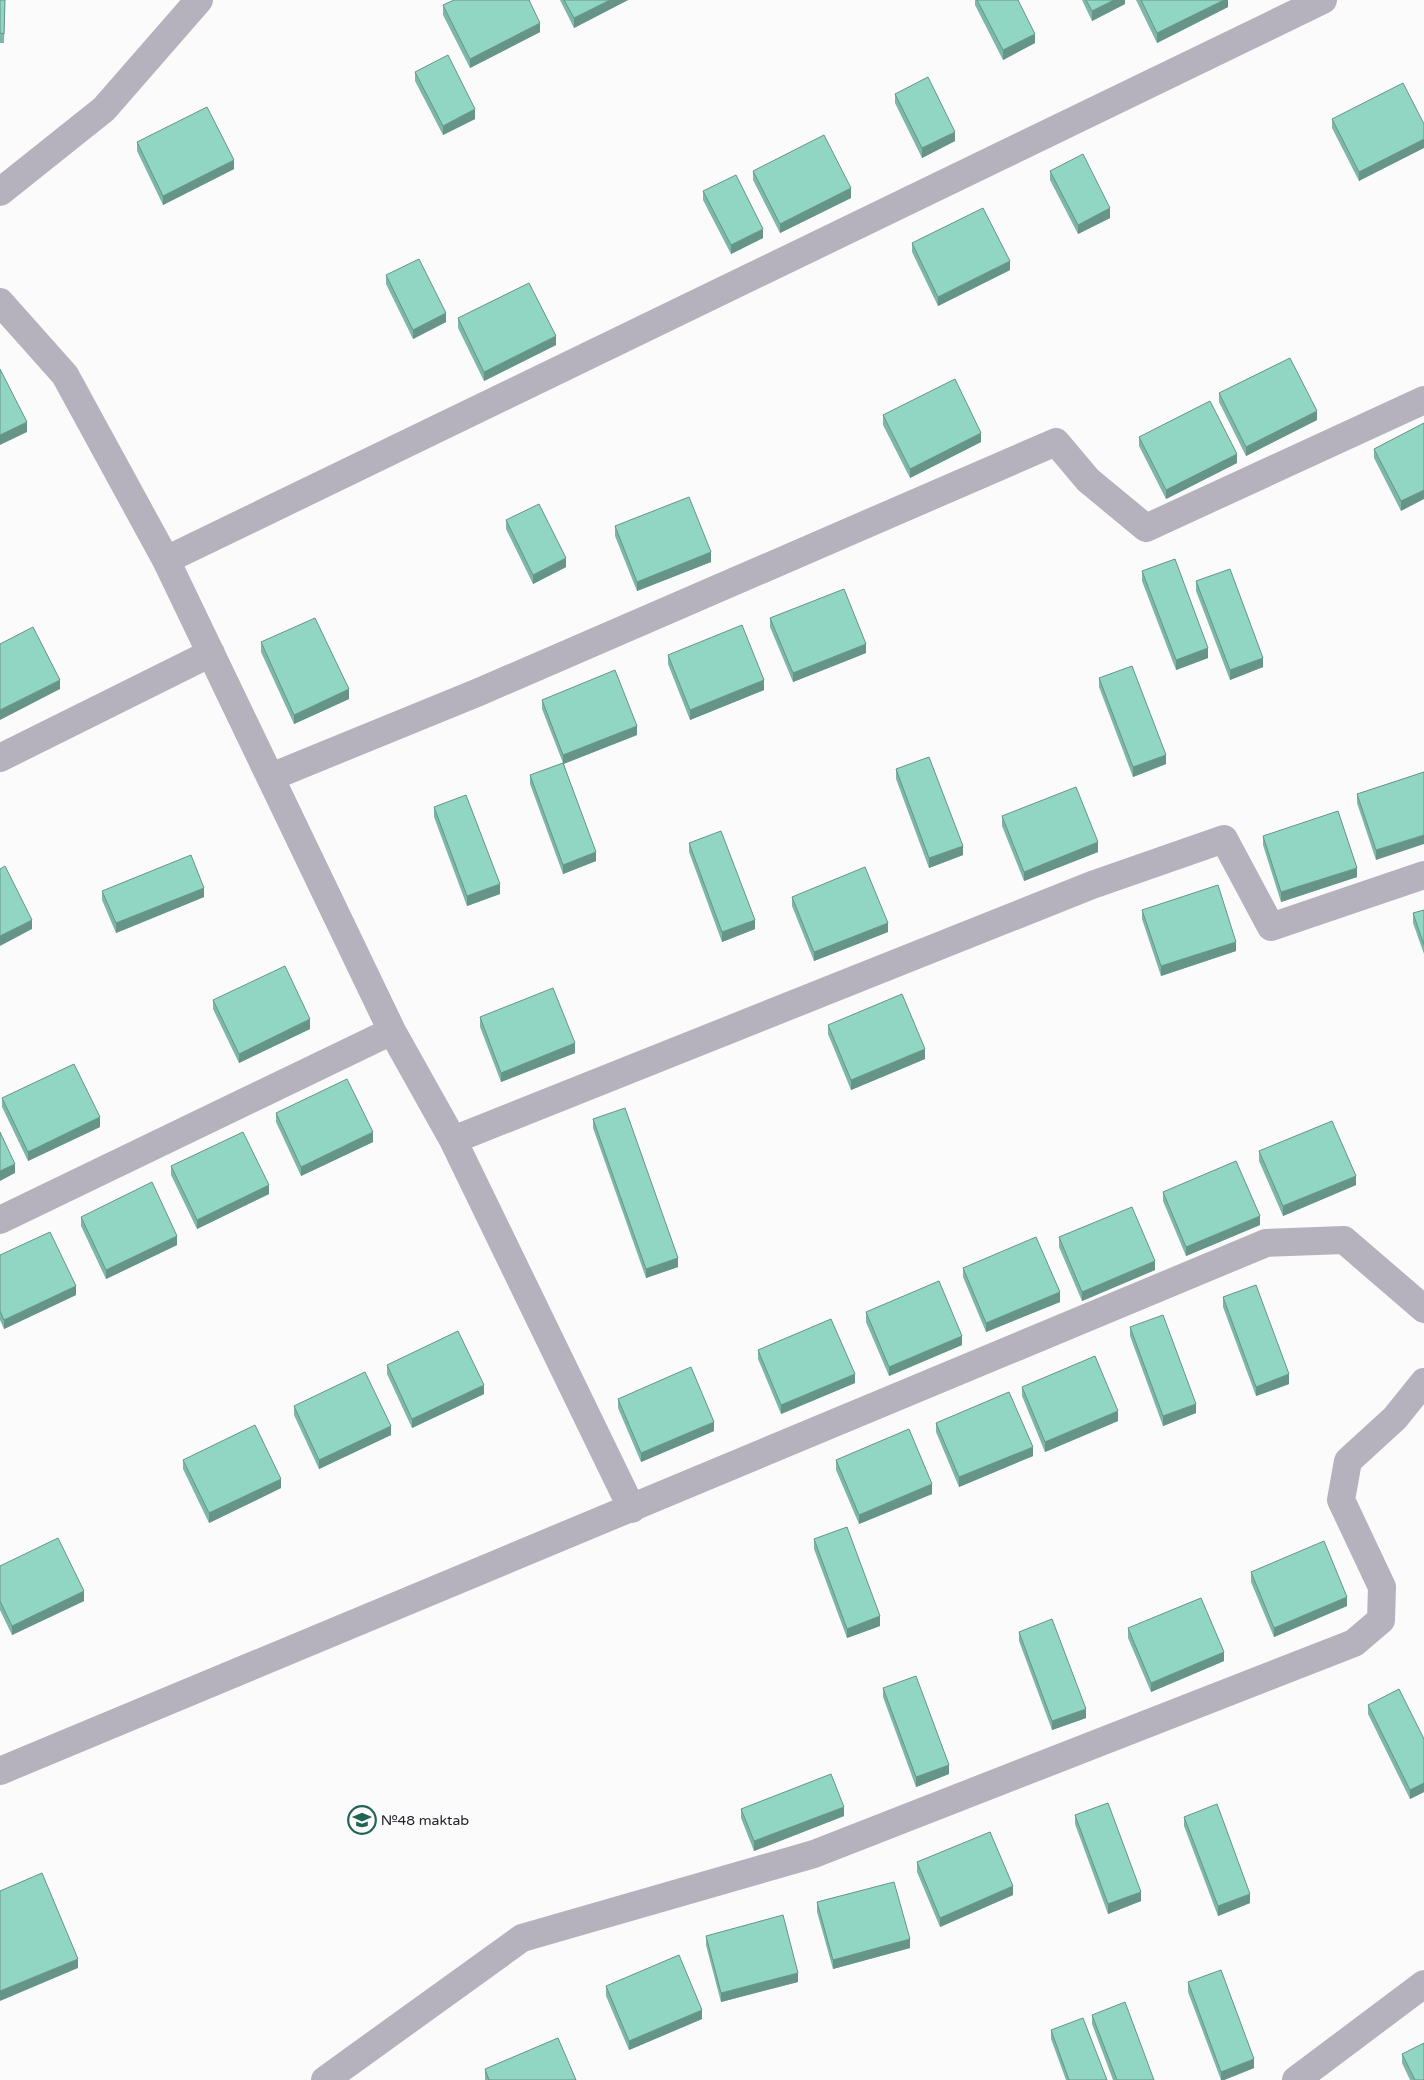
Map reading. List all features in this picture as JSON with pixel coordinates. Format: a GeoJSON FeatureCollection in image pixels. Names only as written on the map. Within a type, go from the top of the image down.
{"type":"FeatureCollection","features":[{"type":"Feature","properties":{"kind":"street"},"geometry":{"type":"LineString","coordinates":[[0,192],[104,109],[199,0]]}},
{"type":"Feature","properties":{"kind":"street"},"geometry":{"type":"LineString","coordinates":[[166,560],[1323,0]]}},
{"type":"Feature","properties":{"kind":"street"},"geometry":{"type":"LineString","coordinates":[[0,302],[66,375],[166,560],[392,1031],[453,1140],[632,1509]]}},
{"type":"Feature","properties":{"kind":"street"},"geometry":{"type":"LineString","coordinates":[[271,777],[479,692],[1056,442],[1088,480],[1146,528],[1424,400]]}},
{"type":"Feature","properties":{"kind":"street"},"geometry":{"type":"LineString","coordinates":[[0,758],[211,653]]}},
{"type":"Feature","properties":{"kind":"street"},"geometry":{"type":"LineString","coordinates":[[453,1140],[1092,885],[1224,839],[1271,927],[1424,875]]}},
{"type":"Feature","properties":{"kind":"street"},"geometry":{"type":"LineString","coordinates":[[0,1220],[392,1031]]}},
{"type":"Feature","properties":{"kind":"street"},"geometry":{"type":"LineString","coordinates":[[0,1771],[1266,1243],[1344,1240],[1424,1310]]}},
{"type":"Feature","properties":{"kind":"street"},"geometry":{"type":"LineString","coordinates":[[325,2080],[522,1938],[814,1854],[1354,1643],[1381,1620],[1382,1587],[1341,1500],[1348,1461],[1395,1418],[1424,1382]]}},
{"type":"Feature","properties":{"kind":"street"},"geometry":{"type":"LineString","coordinates":[[1296,2080],[1424,1984]]}},
{"type":"Feature","properties":{"kind":"building"},"geometry":{"type":"Polygon","coordinates":[[[0,0],[5,0],[4,34],[0,33],[0,0]]]}},
{"type":"Feature","properties":{"kind":"building"},"geometry":{"type":"Polygon","coordinates":[[[454,0],[529,0],[540,23],[470,59],[443,5],[454,0]]]}},
{"type":"Feature","properties":{"kind":"building"},"geometry":{"type":"Polygon","coordinates":[[[564,0],[610,0],[574,18],[564,0]]]}},
{"type":"Feature","properties":{"kind":"building"},"geometry":{"type":"Polygon","coordinates":[[[977,0],[1018,0],[1035,34],[1003,50],[977,0]]]}},
{"type":"Feature","properties":{"kind":"building"},"geometry":{"type":"Polygon","coordinates":[[[1086,0],[1114,0],[1092,11],[1086,0]]]}},
{"type":"Feature","properties":{"kind":"building"},"geometry":{"type":"Polygon","coordinates":[[[1141,0],[1224,0],[1157,33],[1141,0]]]}},
{"type":"Feature","properties":{"kind":"building"},"geometry":{"type":"Polygon","coordinates":[[[448,55],[475,109],[443,126],[415,72],[448,55]]]}},
{"type":"Feature","properties":{"kind":"building"},"geometry":{"type":"Polygon","coordinates":[[[928,77],[955,132],[922,148],[895,94],[928,77]]]}},
{"type":"Feature","properties":{"kind":"building"},"geometry":{"type":"Polygon","coordinates":[[[1403,83],[1424,124],[1424,139],[1359,172],[1332,119],[1403,83]]]}},
{"type":"Feature","properties":{"kind":"building"},"geometry":{"type":"Polygon","coordinates":[[[207,107],[234,160],[163,196],[137,142],[207,107]]]}},
{"type":"Feature","properties":{"kind":"building"},"geometry":{"type":"Polygon","coordinates":[[[824,135],[851,188],[780,224],[753,171],[824,135]]]}},
{"type":"Feature","properties":{"kind":"building"},"geometry":{"type":"Polygon","coordinates":[[[1083,154],[1110,208],[1078,225],[1050,171],[1083,154]]]}},
{"type":"Feature","properties":{"kind":"building"},"geometry":{"type":"Polygon","coordinates":[[[736,175],[763,229],[731,245],[703,191],[736,175]]]}},
{"type":"Feature","properties":{"kind":"building"},"geometry":{"type":"Polygon","coordinates":[[[983,208],[1010,261],[938,297],[912,243],[983,208]]]}},
{"type":"Feature","properties":{"kind":"building"},"geometry":{"type":"Polygon","coordinates":[[[419,259],[446,313],[413,330],[386,275],[419,259]]]}},
{"type":"Feature","properties":{"kind":"building"},"geometry":{"type":"Polygon","coordinates":[[[529,283],[556,336],[484,372],[458,318],[529,283]]]}},
{"type":"Feature","properties":{"kind":"building"},"geometry":{"type":"Polygon","coordinates":[[[1290,358],[1317,411],[1246,447],[1219,393],[1290,358]]]}},
{"type":"Feature","properties":{"kind":"building"},"geometry":{"type":"Polygon","coordinates":[[[0,369],[27,422],[0,435],[0,369]]]}},
{"type":"Feature","properties":{"kind":"building"},"geometry":{"type":"Polygon","coordinates":[[[955,379],[981,433],[910,469],[883,415],[955,379]]]}},
{"type":"Feature","properties":{"kind":"building"},"geometry":{"type":"Polygon","coordinates":[[[1210,401],[1237,454],[1166,490],[1139,437],[1210,401]]]}},
{"type":"Feature","properties":{"kind":"building"},"geometry":{"type":"Polygon","coordinates":[[[1424,423],[1424,490],[1401,501],[1374,449],[1424,423]]]}},
{"type":"Feature","properties":{"kind":"building"},"geometry":{"type":"Polygon","coordinates":[[[689,497],[711,552],[637,582],[615,526],[689,497]]]}},
{"type":"Feature","properties":{"kind":"building"},"geometry":{"type":"Polygon","coordinates":[[[539,504],[566,558],[533,575],[506,520],[539,504]]]}},
{"type":"Feature","properties":{"kind":"building"},"geometry":{"type":"Polygon","coordinates":[[[1175,559],[1208,648],[1176,660],[1142,571],[1175,559]]]}},
{"type":"Feature","properties":{"kind":"building"},"geometry":{"type":"Polygon","coordinates":[[[1230,569],[1263,658],[1230,670],[1196,581],[1230,569]]]}},
{"type":"Feature","properties":{"kind":"building"},"geometry":{"type":"Polygon","coordinates":[[[844,589],[866,644],[793,673],[770,618],[844,589]]]}},
{"type":"Feature","properties":{"kind":"building"},"geometry":{"type":"Polygon","coordinates":[[[315,618],[349,689],[294,715],[261,642],[315,618]]]}},
{"type":"Feature","properties":{"kind":"building"},"geometry":{"type":"Polygon","coordinates":[[[742,625],[764,680],[690,710],[668,655],[742,625]]]}},
{"type":"Feature","properties":{"kind":"building"},"geometry":{"type":"Polygon","coordinates":[[[33,627],[60,680],[0,710],[0,644],[33,627]]]}},
{"type":"Feature","properties":{"kind":"building"},"geometry":{"type":"Polygon","coordinates":[[[1132,666],[1166,755],[1133,767],[1099,678],[1132,666]]]}},
{"type":"Feature","properties":{"kind":"building"},"geometry":{"type":"Polygon","coordinates":[[[615,670],[637,726],[563,755],[542,700],[615,670]]]}},
{"type":"Feature","properties":{"kind":"building"},"geometry":{"type":"Polygon","coordinates":[[[929,757],[963,846],[929,858],[896,769],[929,757]]]}},
{"type":"Feature","properties":{"kind":"building"},"geometry":{"type":"Polygon","coordinates":[[[563,763],[596,852],[563,865],[530,775],[563,763]]]}},
{"type":"Feature","properties":{"kind":"building"},"geometry":{"type":"Polygon","coordinates":[[[1424,772],[1424,835],[1376,850],[1357,794],[1424,772]]]}},
{"type":"Feature","properties":{"kind":"building"},"geometry":{"type":"Polygon","coordinates":[[[1076,787],[1098,842],[1024,872],[1002,816],[1076,787]]]}},
{"type":"Feature","properties":{"kind":"building"},"geometry":{"type":"Polygon","coordinates":[[[466,795],[500,884],[467,896],[434,807],[466,795]]]}},
{"type":"Feature","properties":{"kind":"building"},"geometry":{"type":"Polygon","coordinates":[[[1338,811],[1357,868],[1281,892],[1263,836],[1338,811]]]}},
{"type":"Feature","properties":{"kind":"building"},"geometry":{"type":"Polygon","coordinates":[[[721,831],[755,920],[722,932],[689,843],[721,831]]]}},
{"type":"Feature","properties":{"kind":"building"},"geometry":{"type":"Polygon","coordinates":[[[191,855],[204,888],[116,923],[102,891],[191,855]]]}},
{"type":"Feature","properties":{"kind":"building"},"geometry":{"type":"Polygon","coordinates":[[[5,866],[32,920],[0,936],[0,869],[5,866]]]}},
{"type":"Feature","properties":{"kind":"building"},"geometry":{"type":"Polygon","coordinates":[[[865,867],[888,923],[814,952],[792,897],[865,867]]]}},
{"type":"Feature","properties":{"kind":"building"},"geometry":{"type":"Polygon","coordinates":[[[1218,885],[1236,942],[1161,966],[1142,910],[1218,885]]]}},
{"type":"Feature","properties":{"kind":"building"},"geometry":{"type":"Polygon","coordinates":[[[1424,910],[1424,945],[1413,913],[1424,910]]]}},
{"type":"Feature","properties":{"kind":"building"},"geometry":{"type":"Polygon","coordinates":[[[285,966],[310,1019],[239,1054],[213,1000],[285,966]]]}},
{"type":"Feature","properties":{"kind":"building"},"geometry":{"type":"Polygon","coordinates":[[[553,988],[575,1043],[501,1073],[480,1017],[553,988]]]}},
{"type":"Feature","properties":{"kind":"building"},"geometry":{"type":"Polygon","coordinates":[[[902,994],[925,1049],[851,1080],[828,1025],[902,994]]]}},
{"type":"Feature","properties":{"kind":"building"},"geometry":{"type":"Polygon","coordinates":[[[74,1064],[100,1117],[28,1152],[2,1098],[74,1064]]]}},
{"type":"Feature","properties":{"kind":"building"},"geometry":{"type":"Polygon","coordinates":[[[347,1079],[373,1132],[301,1167],[276,1113],[347,1079]]]}},
{"type":"Feature","properties":{"kind":"building"},"geometry":{"type":"Polygon","coordinates":[[[625,1108],[678,1258],[646,1269],[593,1119],[625,1108]]]}},
{"type":"Feature","properties":{"kind":"building"},"geometry":{"type":"Polygon","coordinates":[[[1332,1121],[1356,1176],[1283,1206],[1259,1151],[1332,1121]]]}},
{"type":"Feature","properties":{"kind":"building"},"geometry":{"type":"Polygon","coordinates":[[[0,1132],[15,1164],[0,1171],[0,1132]]]}},
{"type":"Feature","properties":{"kind":"building"},"geometry":{"type":"Polygon","coordinates":[[[243,1132],[269,1185],[197,1220],[171,1166],[243,1132]]]}},
{"type":"Feature","properties":{"kind":"building"},"geometry":{"type":"Polygon","coordinates":[[[1236,1161],[1260,1216],[1186,1247],[1163,1192],[1236,1161]]]}},
{"type":"Feature","properties":{"kind":"building"},"geometry":{"type":"Polygon","coordinates":[[[152,1182],[177,1236],[106,1270],[81,1217],[152,1182]]]}},
{"type":"Feature","properties":{"kind":"building"},"geometry":{"type":"Polygon","coordinates":[[[1132,1207],[1155,1261],[1082,1292],[1059,1237],[1132,1207]]]}},
{"type":"Feature","properties":{"kind":"building"},"geometry":{"type":"Polygon","coordinates":[[[50,1232],[76,1286],[4,1320],[0,1311],[0,1255],[50,1232]]]}},
{"type":"Feature","properties":{"kind":"building"},"geometry":{"type":"Polygon","coordinates":[[[1036,1237],[1060,1292],[986,1323],[963,1268],[1036,1237]]]}},
{"type":"Feature","properties":{"kind":"building"},"geometry":{"type":"Polygon","coordinates":[[[939,1281],[962,1336],[889,1367],[866,1312],[939,1281]]]}},
{"type":"Feature","properties":{"kind":"building"},"geometry":{"type":"Polygon","coordinates":[[[1256,1285],[1289,1374],[1256,1387],[1223,1297],[1256,1285]]]}},
{"type":"Feature","properties":{"kind":"building"},"geometry":{"type":"Polygon","coordinates":[[[1163,1315],[1196,1404],[1163,1416],[1130,1327],[1163,1315]]]}},
{"type":"Feature","properties":{"kind":"building"},"geometry":{"type":"Polygon","coordinates":[[[831,1319],[855,1374],[781,1405],[758,1350],[831,1319]]]}},
{"type":"Feature","properties":{"kind":"building"},"geometry":{"type":"Polygon","coordinates":[[[458,1331],[484,1385],[412,1419],[387,1365],[458,1331]]]}},
{"type":"Feature","properties":{"kind":"building"},"geometry":{"type":"Polygon","coordinates":[[[1095,1356],[1118,1411],[1045,1442],[1022,1387],[1095,1356]]]}},
{"type":"Feature","properties":{"kind":"building"},"geometry":{"type":"Polygon","coordinates":[[[691,1367],[714,1422],[641,1453],[618,1399],[691,1367]]]}},
{"type":"Feature","properties":{"kind":"building"},"geometry":{"type":"Polygon","coordinates":[[[365,1372],[391,1426],[319,1460],[294,1406],[365,1372]]]}},
{"type":"Feature","properties":{"kind":"building"},"geometry":{"type":"Polygon","coordinates":[[[1009,1392],[1033,1447],[959,1477],[936,1423],[1009,1392]]]}},
{"type":"Feature","properties":{"kind":"building"},"geometry":{"type":"Polygon","coordinates":[[[255,1425],[281,1479],[209,1513],[183,1460],[255,1425]]]}},
{"type":"Feature","properties":{"kind":"building"},"geometry":{"type":"Polygon","coordinates":[[[909,1429],[932,1484],[859,1515],[836,1460],[909,1429]]]}},
{"type":"Feature","properties":{"kind":"building"},"geometry":{"type":"Polygon","coordinates":[[[847,1527],[880,1616],[847,1629],[814,1539],[847,1527]]]}},
{"type":"Feature","properties":{"kind":"building"},"geometry":{"type":"Polygon","coordinates":[[[58,1538],[84,1591],[12,1626],[0,1601],[0,1566],[58,1538]]]}},
{"type":"Feature","properties":{"kind":"building"},"geometry":{"type":"Polygon","coordinates":[[[1324,1541],[1347,1597],[1274,1628],[1251,1572],[1324,1541]]]}},
{"type":"Feature","properties":{"kind":"building"},"geometry":{"type":"Polygon","coordinates":[[[1201,1598],[1224,1652],[1151,1683],[1128,1628],[1201,1598]]]}},
{"type":"Feature","properties":{"kind":"building"},"geometry":{"type":"Polygon","coordinates":[[[1052,1619],[1086,1709],[1052,1721],[1019,1632],[1052,1619]]]}},
{"type":"Feature","properties":{"kind":"building"},"geometry":{"type":"Polygon","coordinates":[[[916,1676],[949,1765],[916,1777],[883,1688],[916,1676]]]}},
{"type":"Feature","properties":{"kind":"building"},"geometry":{"type":"Polygon","coordinates":[[[1399,1689],[1424,1739],[1424,1783],[1410,1790],[1368,1705],[1399,1689]]]}},
{"type":"Feature","properties":{"kind":"building"},"geometry":{"type":"Polygon","coordinates":[[[831,1774],[844,1807],[754,1841],[741,1809],[831,1774]]]}},
{"type":"Feature","properties":{"kind":"building"},"geometry":{"type":"Polygon","coordinates":[[[1108,1803],[1141,1892],[1108,1904],[1075,1815],[1108,1803]]]}},
{"type":"Feature","properties":{"kind":"building"},"geometry":{"type":"Polygon","coordinates":[[[1217,1804],[1250,1894],[1218,1906],[1184,1817],[1217,1804]]]}},
{"type":"Feature","properties":{"kind":"building"},"geometry":{"type":"Polygon","coordinates":[[[990,1832],[1013,1886],[940,1918],[917,1862],[990,1832]]]}},
{"type":"Feature","properties":{"kind":"building"},"geometry":{"type":"Polygon","coordinates":[[[42,1873],[78,1959],[0,1991],[0,1891],[42,1873]]]}},
{"type":"Feature","properties":{"kind":"building"},"geometry":{"type":"Polygon","coordinates":[[[894,1882],[910,1939],[833,1960],[817,1902],[894,1882]]]}},
{"type":"Feature","properties":{"kind":"building"},"geometry":{"type":"Polygon","coordinates":[[[783,1915],[798,1973],[721,1993],[706,1936],[783,1915]]]}},
{"type":"Feature","properties":{"kind":"building"},"geometry":{"type":"Polygon","coordinates":[[[679,1955],[702,2010],[629,2041],[606,1986],[679,1955]]]}},
{"type":"Feature","properties":{"kind":"building"},"geometry":{"type":"Polygon","coordinates":[[[1221,1970],[1254,2059],[1221,2072],[1188,1982],[1221,1970]]]}},
{"type":"Feature","properties":{"kind":"building"},"geometry":{"type":"Polygon","coordinates":[[[1125,2002],[1154,2080],[1117,2080],[1092,2015],[1125,2002]]]}},
{"type":"Feature","properties":{"kind":"building"},"geometry":{"type":"Polygon","coordinates":[[[1083,2018],[1107,2080],[1069,2080],[1051,2030],[1083,2018]]]}},
{"type":"Feature","properties":{"kind":"building"},"geometry":{"type":"Polygon","coordinates":[[[558,2038],[576,2080],[489,2080],[485,2069],[558,2038]]]}},
{"type":"Feature","properties":{"kind":"building"},"geometry":{"type":"Polygon","coordinates":[[[1424,2043],[1424,2080],[1415,2080],[1402,2054],[1424,2043]]]}},
{"type":"Feature","properties":{"kind":"place","name":"№48 maktab"},"geometry":{"type":"Point","coordinates":[362,1820]}}]}
